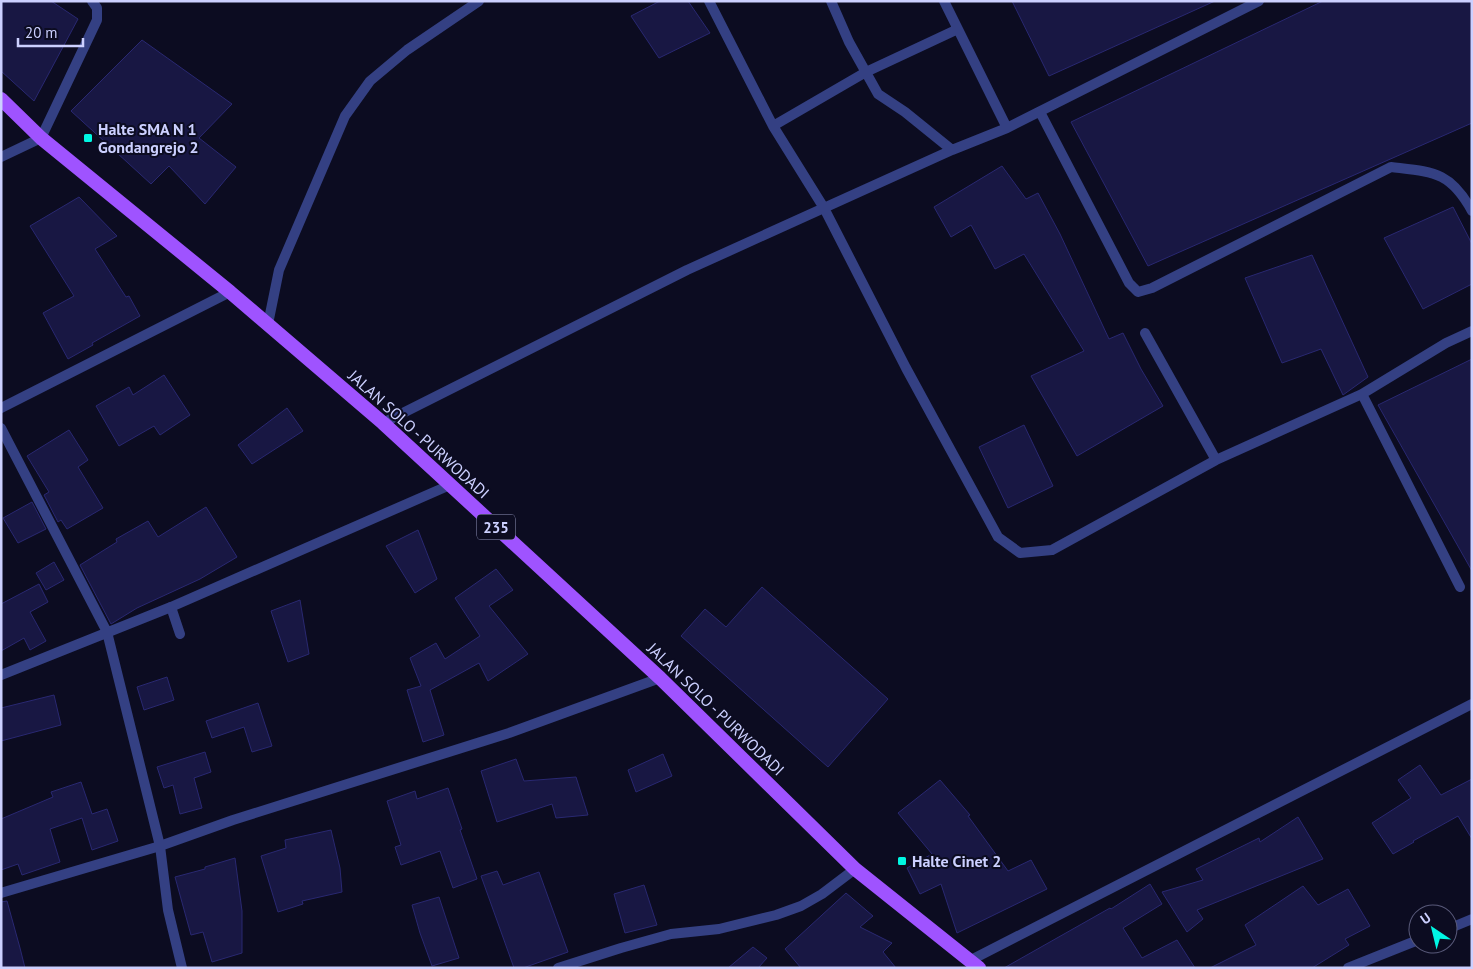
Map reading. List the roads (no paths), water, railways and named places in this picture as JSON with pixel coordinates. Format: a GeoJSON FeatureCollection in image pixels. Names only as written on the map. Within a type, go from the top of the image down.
{"type":"FeatureCollection","features":[{"type":"Feature","properties":{"kind":"main road","name":"JALAN SOLO - PURWODADI"},"geometry":{"type":"LineString","coordinates":[[1,98],[41,138],[230,292],[384,424],[660,678],[855,869],[975,964]]}},
{"type":"Feature","properties":{"kind":"street"},"geometry":{"type":"LineString","coordinates":[[1,158],[41,138],[97,20],[97,8],[92,1]]}},
{"type":"Feature","properties":{"kind":"street"},"geometry":{"type":"LineString","coordinates":[[268,324],[279,270],[345,116],[370,81],[407,50],[479,1]]}},
{"type":"Feature","properties":{"kind":"street"},"geometry":{"type":"LineString","coordinates":[[709,1],[773,126],[824,208],[906,368],[998,537],[1020,553],[1052,550],[1216,460],[1362,394],[1446,343],[1472,331]]}},
{"type":"Feature","properties":{"kind":"street"},"geometry":{"type":"LineString","coordinates":[[831,1],[849,42],[878,94],[905,112],[952,150]]}},
{"type":"Feature","properties":{"kind":"street"},"geometry":{"type":"LineString","coordinates":[[944,1],[1007,128]]}},
{"type":"Feature","properties":{"kind":"street"},"geometry":{"type":"LineString","coordinates":[[384,424],[687,270],[952,150],[1007,128],[1260,1]]}},
{"type":"Feature","properties":{"kind":"street"},"geometry":{"type":"LineString","coordinates":[[773,126],[866,72],[958,29]]}},
{"type":"Feature","properties":{"kind":"street"},"geometry":{"type":"LineString","coordinates":[[1040,112],[1129,283],[1138,292],[1152,288],[1391,167],[1426,172],[1446,179],[1463,195],[1472,211]]}},
{"type":"Feature","properties":{"kind":"street"},"geometry":{"type":"LineString","coordinates":[[1,408],[230,292]]}},
{"type":"Feature","properties":{"kind":"street"},"geometry":{"type":"LineString","coordinates":[[1146,333],[1216,460]]}},
{"type":"Feature","properties":{"kind":"street"},"geometry":{"type":"LineString","coordinates":[[1362,394],[1460,587]]}},
{"type":"Feature","properties":{"kind":"street"},"geometry":{"type":"LineString","coordinates":[[1,428],[108,632],[160,846],[168,910],[182,968]]}},
{"type":"Feature","properties":{"kind":"street"},"geometry":{"type":"LineString","coordinates":[[1,675],[172,607],[450,485]]}},
{"type":"Feature","properties":{"kind":"street"},"geometry":{"type":"LineString","coordinates":[[172,607],[180,634]]}},
{"type":"Feature","properties":{"kind":"street"},"geometry":{"type":"LineString","coordinates":[[1,893],[160,846],[233,820],[509,733],[660,678]]}},
{"type":"Feature","properties":{"kind":"street"},"geometry":{"type":"LineString","coordinates":[[975,964],[1472,704]]}},
{"type":"Feature","properties":{"kind":"street"},"geometry":{"type":"LineString","coordinates":[[558,968],[671,934],[719,928],[776,915],[801,906],[822,894],[855,869]]}},
{"type":"Feature","properties":{"kind":"street"},"geometry":{"type":"LineString","coordinates":[[1458,925],[1472,919]]}},
{"type":"Feature","properties":{"kind":"street"},"geometry":{"type":"LineString","coordinates":[[1348,968],[1408,944]]}},
{"type":"Feature","properties":{"kind":"place","name":"Halte SMA N 1 Gondangrejo 2"},"geometry":{"type":"Point","coordinates":[88,138]}},
{"type":"Feature","properties":{"kind":"place","name":"Halte Cinet 2"},"geometry":{"type":"Point","coordinates":[902,861]}}]}
